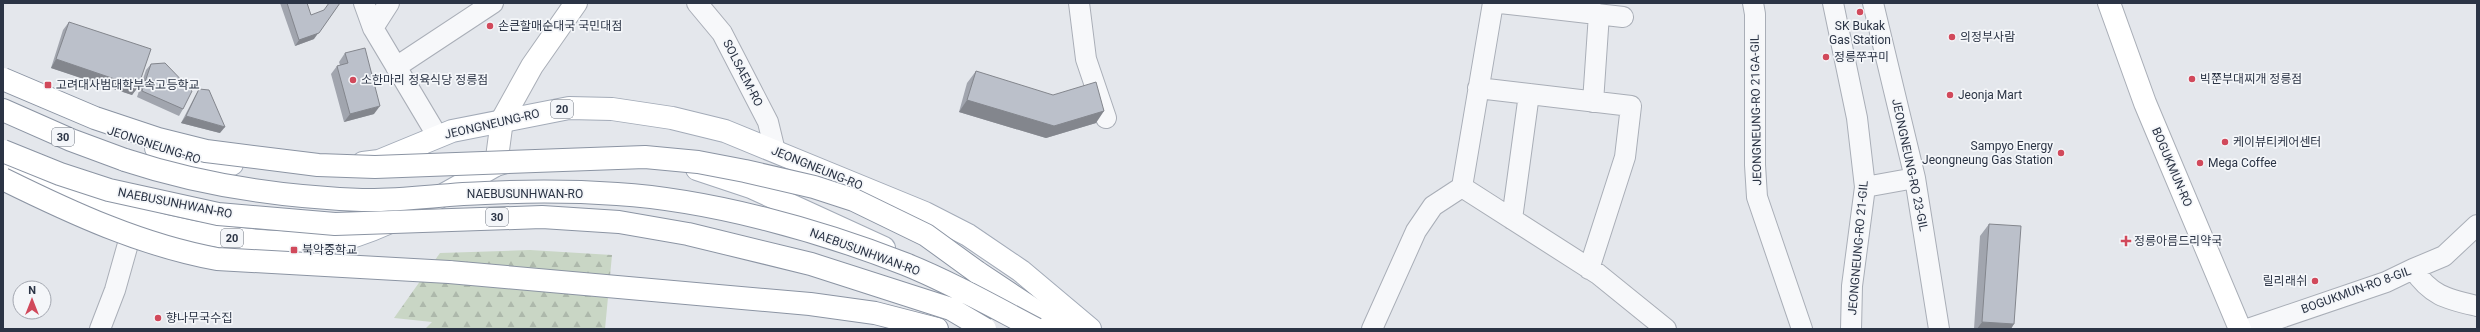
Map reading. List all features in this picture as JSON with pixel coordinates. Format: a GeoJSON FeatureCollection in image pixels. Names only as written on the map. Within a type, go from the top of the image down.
{"type":"FeatureCollection","features":[{"type":"Feature","properties":{"kind":"main road"},"geometry":{"type":"LineString","coordinates":[[496,165],[502,120],[532,66],[576,3]]}},
{"type":"Feature","properties":{"kind":"main road","name":"BOGUKMUN-RO"},"geometry":{"type":"LineString","coordinates":[[2109,3],[2145,103],[2240,329]]}},
{"type":"Feature","properties":{"kind":"main road"},"geometry":{"type":"LineString","coordinates":[[3,79],[95,118],[158,139],[206,150],[318,165],[375,167],[645,158],[698,162],[814,187],[854,200],[926,235],[977,272],[1063,329]]}},
{"type":"Feature","properties":{"kind":"main road","name":"JEONGNEUNG-RO"},"geometry":{"type":"LineString","coordinates":[[3,84],[63,112],[132,141],[198,161],[302,171],[378,161],[452,131],[569,108],[612,109],[672,118],[725,131],[906,204],[968,235],[1021,271],[1090,329]]}},
{"type":"Feature","properties":{"kind":"main road","name":"NAEBUSUNHWAN-RO"},"geometry":{"type":"LineString","coordinates":[[3,110],[70,140],[162,173],[235,187],[363,200],[485,193],[619,194],[696,205],[830,238],[907,265],[1036,329]]}},
{"type":"Feature","properties":{"kind":"main road","name":"20"},"geometry":{"type":"LineString","coordinates":[[3,164],[48,187],[103,208],[196,234],[254,241],[314,244],[340,240],[372,230],[496,165],[537,154],[567,150],[649,153],[751,187],[899,256],[993,329]]}},
{"type":"Feature","properties":{"kind":"main road","name":"NAEBUSUNHWAN-RO"},"geometry":{"type":"LineString","coordinates":[[3,151],[60,174],[108,190],[218,214],[334,224],[542,217],[619,222],[680,232],[811,264],[951,309],[985,329]]}},
{"type":"Feature","properties":{"kind":"main road"},"geometry":{"type":"LineString","coordinates":[[3,179],[70,212],[159,246],[216,259],[449,272],[810,304],[875,313],[936,329]]}},
{"type":"Feature","properties":{"kind":"street"},"geometry":{"type":"LineString","coordinates":[[364,3],[373,28],[438,137]]}},
{"type":"Feature","properties":{"kind":"street"},"geometry":{"type":"LineString","coordinates":[[373,28],[389,3]]}},
{"type":"Feature","properties":{"kind":"street"},"geometry":{"type":"LineString","coordinates":[[396,66],[493,3]]}},
{"type":"Feature","properties":{"kind":"street","name":"SOLSAEM-RO"},"geometry":{"type":"LineString","coordinates":[[697,3],[722,33],[768,122],[775,151]]}},
{"type":"Feature","properties":{"kind":"street"},"geometry":{"type":"LineString","coordinates":[[1079,3],[1086,59],[1106,118]]}},
{"type":"Feature","properties":{"kind":"street"},"geometry":{"type":"LineString","coordinates":[[1372,329],[1416,231],[1433,206],[1462,187],[1493,3]]}},
{"type":"Feature","properties":{"kind":"street"},"geometry":{"type":"LineString","coordinates":[[1500,3],[1623,17]]}},
{"type":"Feature","properties":{"kind":"street","name":"JEONGNEUNG-RO 21GA-GIL"},"geometry":{"type":"LineString","coordinates":[[1753,3],[1755,14],[1755,165],[1757,197],[1802,329]]}},
{"type":"Feature","properties":{"kind":"street","name":"JEONGNEUNG-RO 21-GIL"},"geometry":{"type":"LineString","coordinates":[[1833,3],[1857,118],[1865,187],[1852,286],[1851,329]]}},
{"type":"Feature","properties":{"kind":"street","name":"JEONGNEUNG-RO 23-GIL"},"geometry":{"type":"LineString","coordinates":[[1873,3],[1915,178],[1940,329]]}},
{"type":"Feature","properties":{"kind":"street"},"geometry":{"type":"LineString","coordinates":[[1593,102],[1599,14]]}},
{"type":"Feature","properties":{"kind":"street"},"geometry":{"type":"LineString","coordinates":[[1478,88],[1631,106],[1625,157],[1589,268]]}},
{"type":"Feature","properties":{"kind":"street"},"geometry":{"type":"LineString","coordinates":[[1512,219],[1529,94]]}},
{"type":"Feature","properties":{"kind":"street"},"geometry":{"type":"LineString","coordinates":[[1865,187],[1915,178]]}},
{"type":"Feature","properties":{"kind":"street"},"geometry":{"type":"LineString","coordinates":[[1462,187],[1589,268],[1666,329]]}},
{"type":"Feature","properties":{"kind":"street"},"geometry":{"type":"LineString","coordinates":[[100,329],[115,290],[136,217]]}},
{"type":"Feature","properties":{"kind":"street","name":"BOGUKMUN-RO 8-GIL"},"geometry":{"type":"LineString","coordinates":[[2248,329],[2386,282],[2444,256],[2477,225]]}},
{"type":"Feature","properties":{"kind":"street"},"geometry":{"type":"LineString","coordinates":[[2413,270],[2422,283],[2442,298],[2477,306]]}},
{"type":"Feature","properties":{"kind":"green space"},"geometry":{"type":"Polygon","coordinates":[[[530,250],[612,255],[605,329],[425,329],[432,322],[394,318],[440,253],[530,250]]]}},
{"type":"Feature","properties":{"kind":"building"},"geometry":{"type":"Polygon","coordinates":[[[287,3],[307,3],[311,15],[324,10],[329,3],[340,3],[319,33],[299,40],[287,3]]]}},
{"type":"Feature","properties":{"kind":"building"},"geometry":{"type":"Polygon","coordinates":[[[69,22],[151,49],[138,87],[56,59],[69,22]]]}},
{"type":"Feature","properties":{"kind":"building"},"geometry":{"type":"Polygon","coordinates":[[[365,48],[380,106],[350,114],[337,66],[348,63],[345,53],[365,48]]]}},
{"type":"Feature","properties":{"kind":"building"},"geometry":{"type":"Polygon","coordinates":[[[165,63],[192,91],[183,109],[142,91],[151,64],[165,63]]]}},
{"type":"Feature","properties":{"kind":"building"},"geometry":{"type":"Polygon","coordinates":[[[976,71],[1053,95],[1096,82],[1104,111],[1054,126],[967,100],[976,71]]]}},
{"type":"Feature","properties":{"kind":"building"},"geometry":{"type":"Polygon","coordinates":[[[199,89],[209,90],[225,127],[186,116],[199,89]]]}},
{"type":"Feature","properties":{"kind":"building"},"geometry":{"type":"Polygon","coordinates":[[[1989,224],[2021,226],[2014,324],[1982,322],[1989,224]]]}},
{"type":"Feature","properties":{"kind":"place","name":"SK Bukak Gas Station"},"geometry":{"type":"Point","coordinates":[1860,12]}},
{"type":"Feature","properties":{"kind":"place","name":"손큰할매순대국 국민대점"},"geometry":{"type":"Point","coordinates":[490,26]}},
{"type":"Feature","properties":{"kind":"place","name":"의정부사람"},"geometry":{"type":"Point","coordinates":[1952,37]}},
{"type":"Feature","properties":{"kind":"place","name":"정릉쭈꾸미"},"geometry":{"type":"Point","coordinates":[1826,57]}},
{"type":"Feature","properties":{"kind":"place","name":"빅쭌부대찌개 정릉점"},"geometry":{"type":"Point","coordinates":[2192,79]}},
{"type":"Feature","properties":{"kind":"place","name":"소한마리 정육식당 정릉점"},"geometry":{"type":"Point","coordinates":[353,80]}},
{"type":"Feature","properties":{"kind":"place","name":"고려대사범대학부속고등학교"},"geometry":{"type":"Point","coordinates":[48,85]}},
{"type":"Feature","properties":{"kind":"place","name":"Jeonja Mart"},"geometry":{"type":"Point","coordinates":[1950,95]}},
{"type":"Feature","properties":{"kind":"place","name":"케이뷰티케어센터"},"geometry":{"type":"Point","coordinates":[2225,142]}},
{"type":"Feature","properties":{"kind":"place","name":"Sampyo Energy Jeongneung Gas Station"},"geometry":{"type":"Point","coordinates":[2061,153]}},
{"type":"Feature","properties":{"kind":"place","name":"Mega Coffee"},"geometry":{"type":"Point","coordinates":[2200,163]}},
{"type":"Feature","properties":{"kind":"place","name":"정릉아름드리약국"},"geometry":{"type":"Point","coordinates":[2126,241]}},
{"type":"Feature","properties":{"kind":"place","name":"북악중학교"},"geometry":{"type":"Point","coordinates":[294,250]}},
{"type":"Feature","properties":{"kind":"place","name":"릴리래쉬"},"geometry":{"type":"Point","coordinates":[2315,281]}},
{"type":"Feature","properties":{"kind":"place","name":"향나무국수집"},"geometry":{"type":"Point","coordinates":[158,318]}}]}
